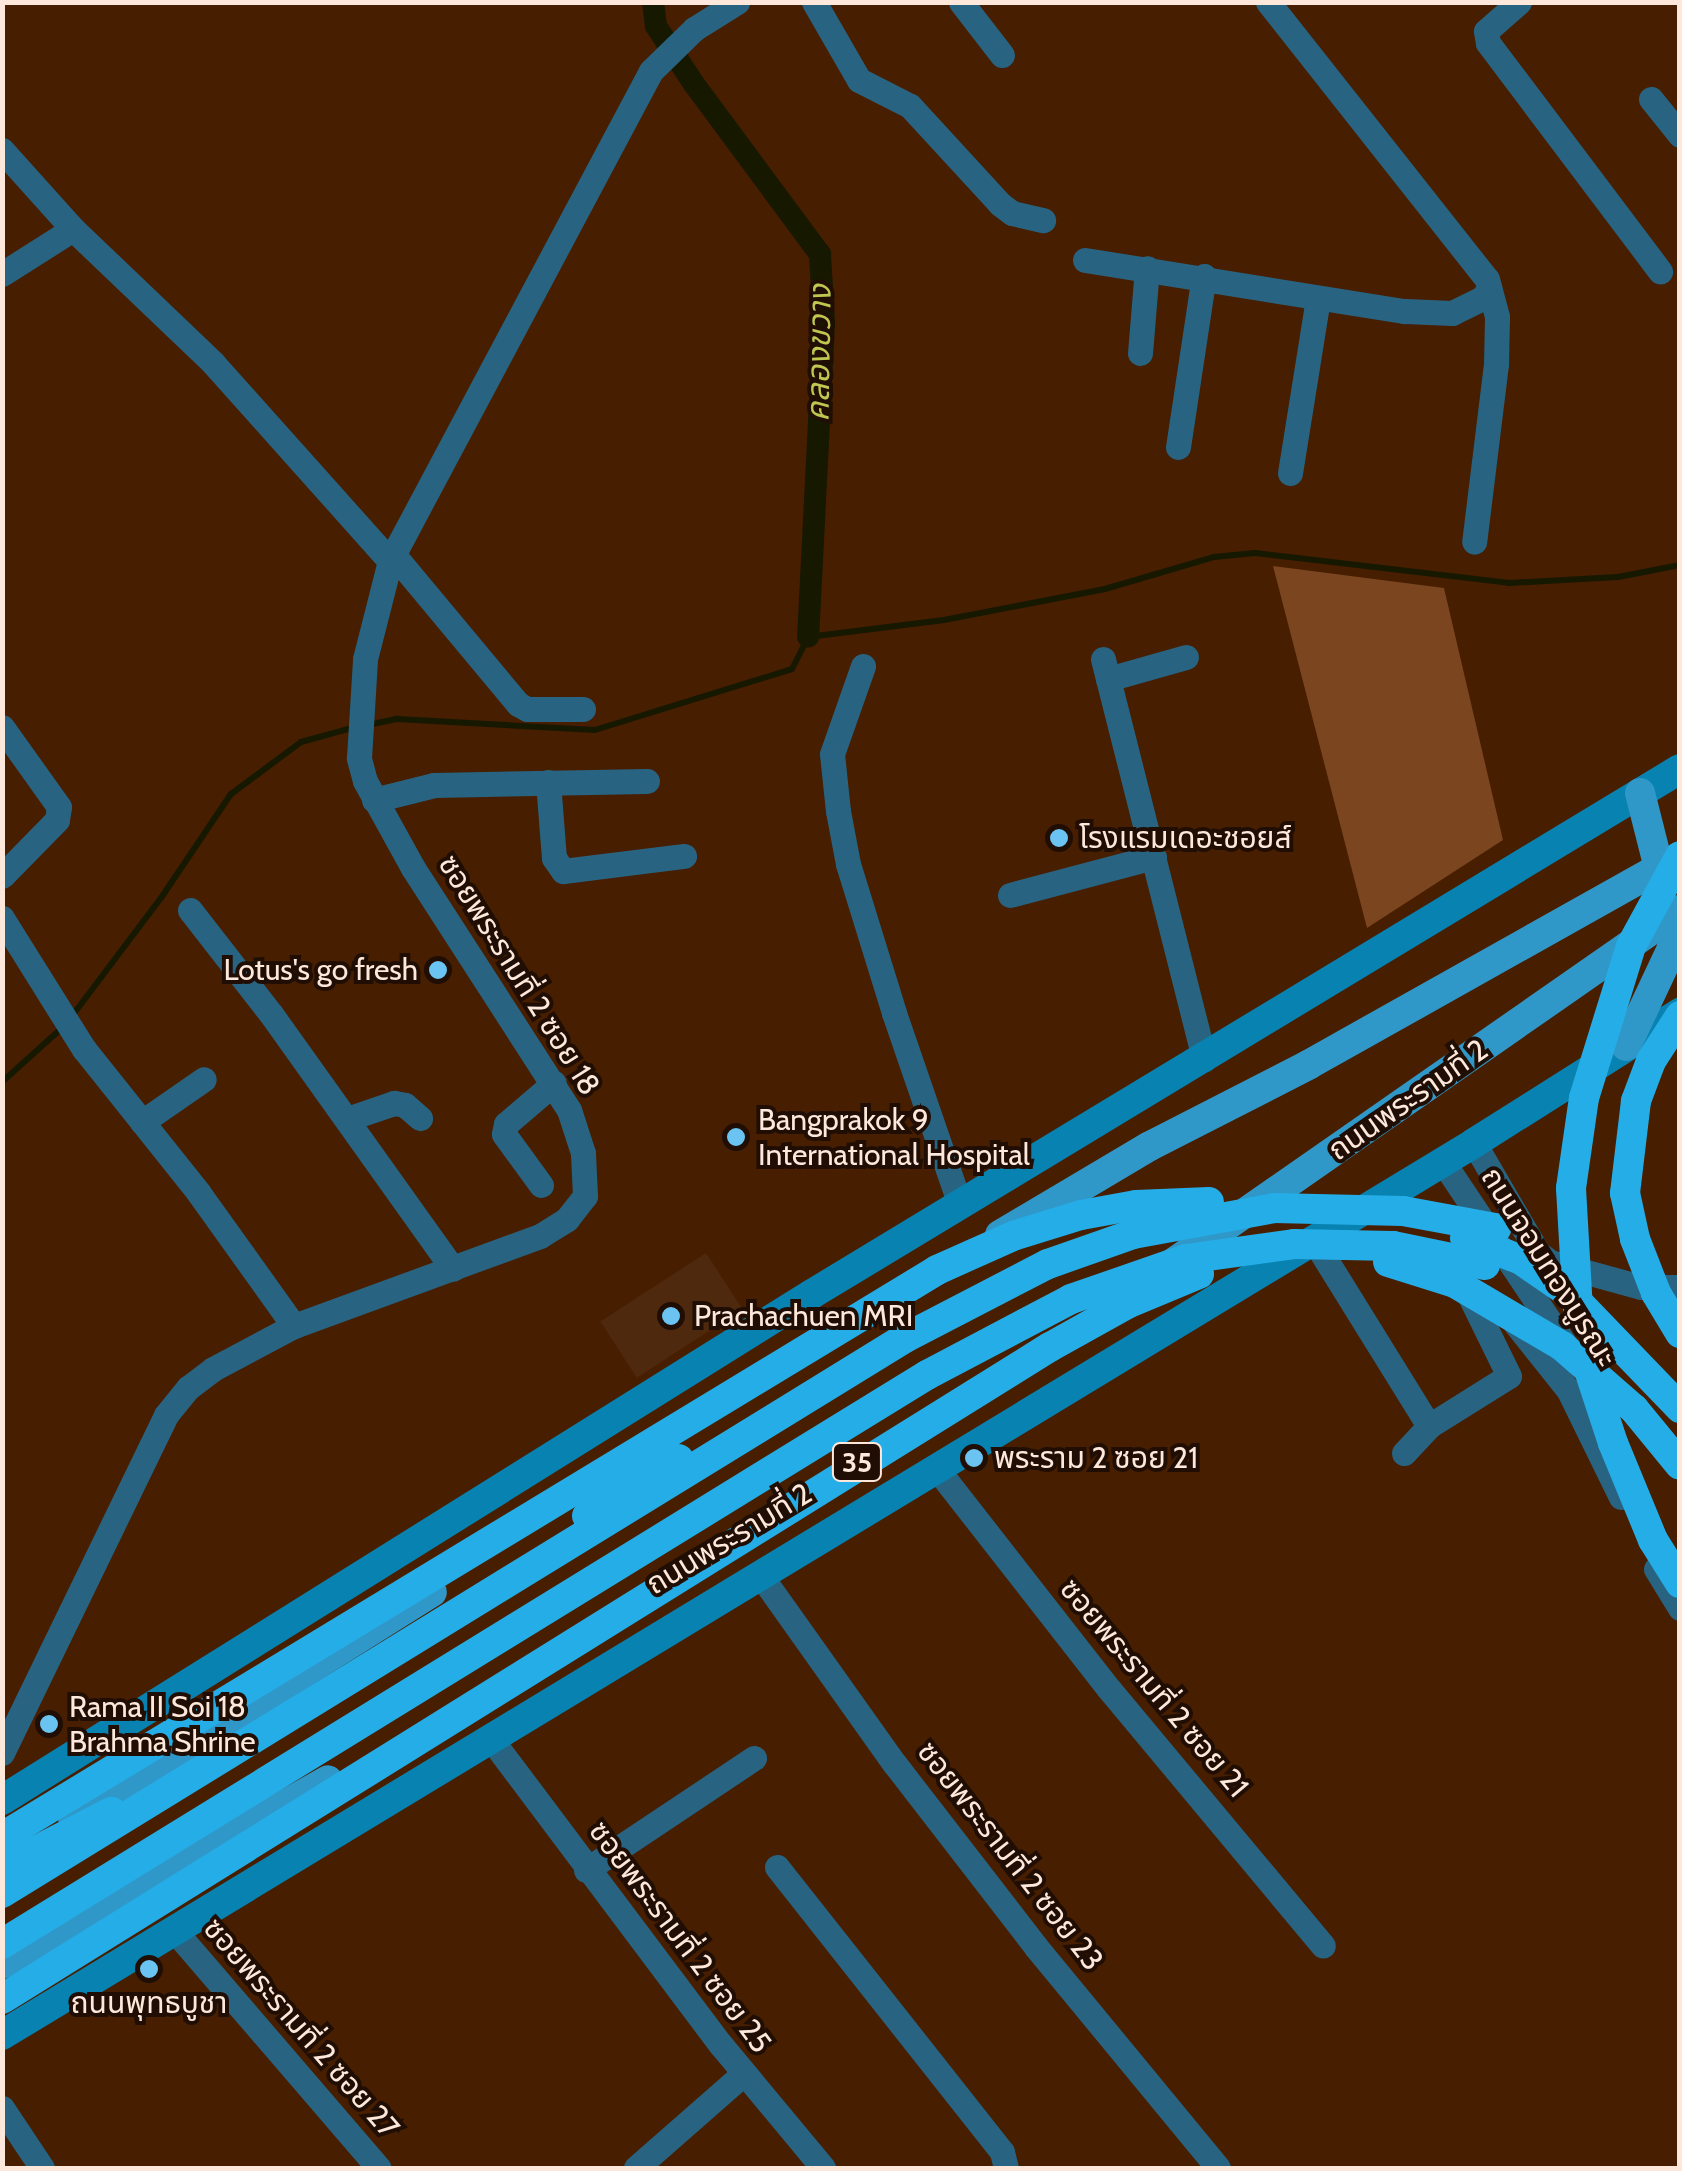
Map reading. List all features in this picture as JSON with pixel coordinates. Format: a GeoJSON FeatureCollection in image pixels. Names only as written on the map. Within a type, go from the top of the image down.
{"type":"FeatureCollection","features":[{"type":"Feature","properties":{"kind":"highway"},"geometry":{"type":"LineString","coordinates":[[1673,860],[1631,946],[1603,1028],[1584,1098],[1571,1188],[1574,1284],[1586,1360],[1612,1443],[1653,1540],[1680,1583]]}},
{"type":"Feature","properties":{"kind":"highway"},"geometry":{"type":"LineString","coordinates":[[1680,1015],[1651,1061],[1636,1101],[1625,1193],[1636,1239],[1656,1293],[1680,1332]]}},
{"type":"Feature","properties":{"kind":"highway"},"geometry":{"type":"LineString","coordinates":[[2,1864],[225,1753],[678,1458],[922,1309],[1034,1248],[1115,1218],[1200,1198],[1264,1194],[1377,1208],[1521,1260],[1569,1293],[1680,1408]]}},
{"type":"Feature","properties":{"kind":"highway"},"geometry":{"type":"LineString","coordinates":[[2,1838],[895,1295],[977,1251],[1065,1219],[1136,1205],[1201,1202],[1319,1226]]}},
{"type":"Feature","properties":{"kind":"highway"},"geometry":{"type":"LineString","coordinates":[[2,1892],[974,1300],[1048,1264],[1133,1234],[1223,1215],[1319,1226],[1403,1211],[1496,1228]]}},
{"type":"Feature","properties":{"kind":"highway"},"geometry":{"type":"LineString","coordinates":[[2,1944],[894,1396],[1030,1318],[1111,1283],[1186,1260],[1252,1248],[1364,1244],[1473,1270]]}},
{"type":"Feature","properties":{"kind":"highway"},"geometry":{"type":"LineString","coordinates":[[2,1998],[1095,1322],[1158,1289],[1215,1269],[1279,1254],[1364,1244]]}},
{"type":"Feature","properties":{"kind":"highway"},"geometry":{"type":"LineString","coordinates":[[2,1962],[713,1516],[1049,1314],[1152,1271],[1251,1250],[1343,1252],[1399,1264],[1455,1284],[1562,1346],[1634,1409],[1680,1465]]}},
{"type":"Feature","properties":{"kind":"main road"},"geometry":{"type":"LineString","coordinates":[[2,1800],[960,1205],[1680,768]]}},
{"type":"Feature","properties":{"kind":"main road"},"geometry":{"type":"LineString","coordinates":[[2,1864],[297,1680],[674,1432],[1055,1201],[1673,860],[1640,793]]}},
{"type":"Feature","properties":{"kind":"main road","name":"ถนนพระรามที่ 2"},"geometry":{"type":"LineString","coordinates":[[2,1962],[423,1724],[1042,1349],[1297,1179],[1680,910]]}},
{"type":"Feature","properties":{"kind":"main road"},"geometry":{"type":"LineString","coordinates":[[1626,1046],[1670,971],[1680,932]]}},
{"type":"Feature","properties":{"kind":"main road"},"geometry":{"type":"LineString","coordinates":[[1564,990],[1670,971]]}},
{"type":"Feature","properties":{"kind":"main road","name":"ถนนพระรามที่ 2"},"geometry":{"type":"LineString","coordinates":[[2,2035],[937,1469],[1319,1226],[1444,1162],[1680,1015]]}},
{"type":"Feature","properties":{"kind":"street","name":"ซอยพระรามที่ 2 ซอย 18"},"geometry":{"type":"LineString","coordinates":[[2,1753],[166,1415],[188,1388],[213,1368],[294,1326],[540,1236],[567,1218],[585,1196],[583,1153],[569,1110],[413,868],[374,800],[359,758],[360,699],[365,660],[392,558],[650,70],[694,29],[737,2]]}},
{"type":"Feature","properties":{"kind":"street"},"geometry":{"type":"LineString","coordinates":[[814,2],[859,80],[910,106],[1000,204],[1012,213],[1043,220]]}},
{"type":"Feature","properties":{"kind":"street"},"geometry":{"type":"LineString","coordinates":[[960,2],[1002,55]]}},
{"type":"Feature","properties":{"kind":"street"},"geometry":{"type":"LineString","coordinates":[[1268,2],[1486,278],[1497,317],[1496,364],[1474,542]]}},
{"type":"Feature","properties":{"kind":"street"},"geometry":{"type":"LineString","coordinates":[[1519,2],[1486,31],[1488,42],[1660,270]]}},
{"type":"Feature","properties":{"kind":"street"},"geometry":{"type":"LineString","coordinates":[[1651,99],[1680,135]]}},
{"type":"Feature","properties":{"kind":"street"},"geometry":{"type":"LineString","coordinates":[[2,150],[73,229],[213,363],[392,558],[518,704],[527,709],[584,709]]}},
{"type":"Feature","properties":{"kind":"street"},"geometry":{"type":"LineString","coordinates":[[2,274],[73,229]]}},
{"type":"Feature","properties":{"kind":"street"},"geometry":{"type":"LineString","coordinates":[[1084,260],[1204,276],[1318,299],[1452,312],[1483,298],[1489,288]]}},
{"type":"Feature","properties":{"kind":"street"},"geometry":{"type":"LineString","coordinates":[[1140,352],[1147,268]]}},
{"type":"Feature","properties":{"kind":"street"},"geometry":{"type":"LineString","coordinates":[[1178,447],[1204,276]]}},
{"type":"Feature","properties":{"kind":"street"},"geometry":{"type":"LineString","coordinates":[[1290,474],[1318,299]]}},
{"type":"Feature","properties":{"kind":"street"},"geometry":{"type":"LineString","coordinates":[[1186,657],[1106,669],[1204,1059]]}},
{"type":"Feature","properties":{"kind":"street"},"geometry":{"type":"LineString","coordinates":[[863,666],[832,754],[838,811],[848,864],[874,949],[960,1205]]}},
{"type":"Feature","properties":{"kind":"street"},"geometry":{"type":"LineString","coordinates":[[2,727],[59,807],[57,820],[2,876]]}},
{"type":"Feature","properties":{"kind":"street"},"geometry":{"type":"LineString","coordinates":[[374,800],[434,785],[647,781]]}},
{"type":"Feature","properties":{"kind":"street"},"geometry":{"type":"LineString","coordinates":[[548,782],[554,858],[564,871],[684,856]]}},
{"type":"Feature","properties":{"kind":"street"},"geometry":{"type":"LineString","coordinates":[[1010,896],[1154,857]]}},
{"type":"Feature","properties":{"kind":"street"},"geometry":{"type":"LineString","coordinates":[[190,910],[453,1269]]}},
{"type":"Feature","properties":{"kind":"street"},"geometry":{"type":"LineString","coordinates":[[2,918],[60,1015],[294,1326]]}},
{"type":"Feature","properties":{"kind":"street"},"geometry":{"type":"LineString","coordinates":[[142,1122],[204,1079]]}},
{"type":"Feature","properties":{"kind":"street"},"geometry":{"type":"LineString","coordinates":[[542,1184],[504,1134],[506,1124],[554,1084]]}},
{"type":"Feature","properties":{"kind":"street"},"geometry":{"type":"LineString","coordinates":[[347,1120],[394,1103],[405,1104],[420,1118]]}},
{"type":"Feature","properties":{"kind":"street"},"geometry":{"type":"LineString","coordinates":[[1474,1143],[1538,1252],[1550,1262],[1641,1287],[1680,1287]]}},
{"type":"Feature","properties":{"kind":"street","name":"ถนนจอมทองบูรณะ"},"geometry":{"type":"LineString","coordinates":[[1444,1162],[1584,1373],[1597,1410],[1680,1570]]}},
{"type":"Feature","properties":{"kind":"street"},"geometry":{"type":"LineString","coordinates":[[1404,1453],[1429,1426],[1509,1376],[1473,1270],[1416,1178]]}},
{"type":"Feature","properties":{"kind":"street"},"geometry":{"type":"LineString","coordinates":[[1319,1226],[1429,1426]]}},
{"type":"Feature","properties":{"kind":"street","name":"ถนนจอมทองบูรณะ"},"geometry":{"type":"LineString","coordinates":[[1319,1226],[1473,1270],[1569,1391],[1654,1566],[1680,1608]]}},
{"type":"Feature","properties":{"kind":"street","name":"ซอยพระรามที่ 2 ซอย 21"},"geometry":{"type":"LineString","coordinates":[[937,1469],[1109,1689],[1324,1946]]}},
{"type":"Feature","properties":{"kind":"street","name":"ซอยพระรามที่ 2 ซอย 23"},"geometry":{"type":"LineString","coordinates":[[761,1576],[930,1809],[1218,2168]]}},
{"type":"Feature","properties":{"kind":"street","name":"ซอยพระรามที่ 2 ซอย 25"},"geometry":{"type":"LineString","coordinates":[[492,1739],[586,1870],[743,2074],[824,2168]]}},
{"type":"Feature","properties":{"kind":"street"},"geometry":{"type":"LineString","coordinates":[[586,1870],[754,1758]]}},
{"type":"Feature","properties":{"kind":"street"},"geometry":{"type":"LineString","coordinates":[[777,1867],[1002,2152],[1006,2168]]}},
{"type":"Feature","properties":{"kind":"street","name":"ซอยพระรามที่ 2 ซอย 27"},"geometry":{"type":"LineString","coordinates":[[174,1930],[379,2168]]}},
{"type":"Feature","properties":{"kind":"street"},"geometry":{"type":"LineString","coordinates":[[636,2168],[743,2074]]}},
{"type":"Feature","properties":{"kind":"street"},"geometry":{"type":"LineString","coordinates":[[2,2108],[41,2168]]}},
{"type":"Feature","properties":{"kind":"shaded area"},"geometry":{"type":"Polygon","coordinates":[[[1273,566],[1444,588],[1503,840],[1367,928],[1273,566]]]}},
{"type":"Feature","properties":{"kind":"shaded area","name":"Prachachuen MRI"},"geometry":{"type":"Polygon","coordinates":[[[706,1253],[742,1309],[637,1378],[600,1322],[706,1253]]]}},
{"type":"Feature","properties":{"kind":"waterway","name":"คลองขวาง"},"geometry":{"type":"LineString","coordinates":[[653,2],[656,26],[694,84],[820,254],[824,323],[808,637]]}},
{"type":"Feature","properties":{"kind":"waterway"},"geometry":{"type":"LineString","coordinates":[[368,725],[397,719],[595,730],[792,669],[808,637],[944,620],[1105,589],[1214,557],[1255,553],[1509,583],[1618,577],[1680,565]]}},
{"type":"Feature","properties":{"kind":"waterway"},"geometry":{"type":"LineString","coordinates":[[72,1016],[161,898],[231,794],[301,742],[355,727]]}},
{"type":"Feature","properties":{"kind":"waterway"},"geometry":{"type":"LineString","coordinates":[[2,1082],[64,1026]]}},
{"type":"Feature","properties":{"kind":"place","name":"โรงแรมเดอะชอยส์"},"geometry":{"type":"Point","coordinates":[1059,838]}},
{"type":"Feature","properties":{"kind":"place","name":"Lotus's go fresh"},"geometry":{"type":"Point","coordinates":[438,970]}},
{"type":"Feature","properties":{"kind":"place","name":"Bangprakok 9 International Hospital"},"geometry":{"type":"Point","coordinates":[736,1137]}},
{"type":"Feature","properties":{"kind":"place","name":"Prachachuen MRI"},"geometry":{"type":"Point","coordinates":[671,1316]}},
{"type":"Feature","properties":{"kind":"place","name":"พระราม 2 ซอย 21"},"geometry":{"type":"Point","coordinates":[974,1458]}},
{"type":"Feature","properties":{"kind":"place","name":"Rama II Soi 18 Brahma Shrine"},"geometry":{"type":"Point","coordinates":[49,1724]}},
{"type":"Feature","properties":{"kind":"place","name":"ถนนพุทธบูชา"},"geometry":{"type":"Point","coordinates":[149,1969]}}]}
